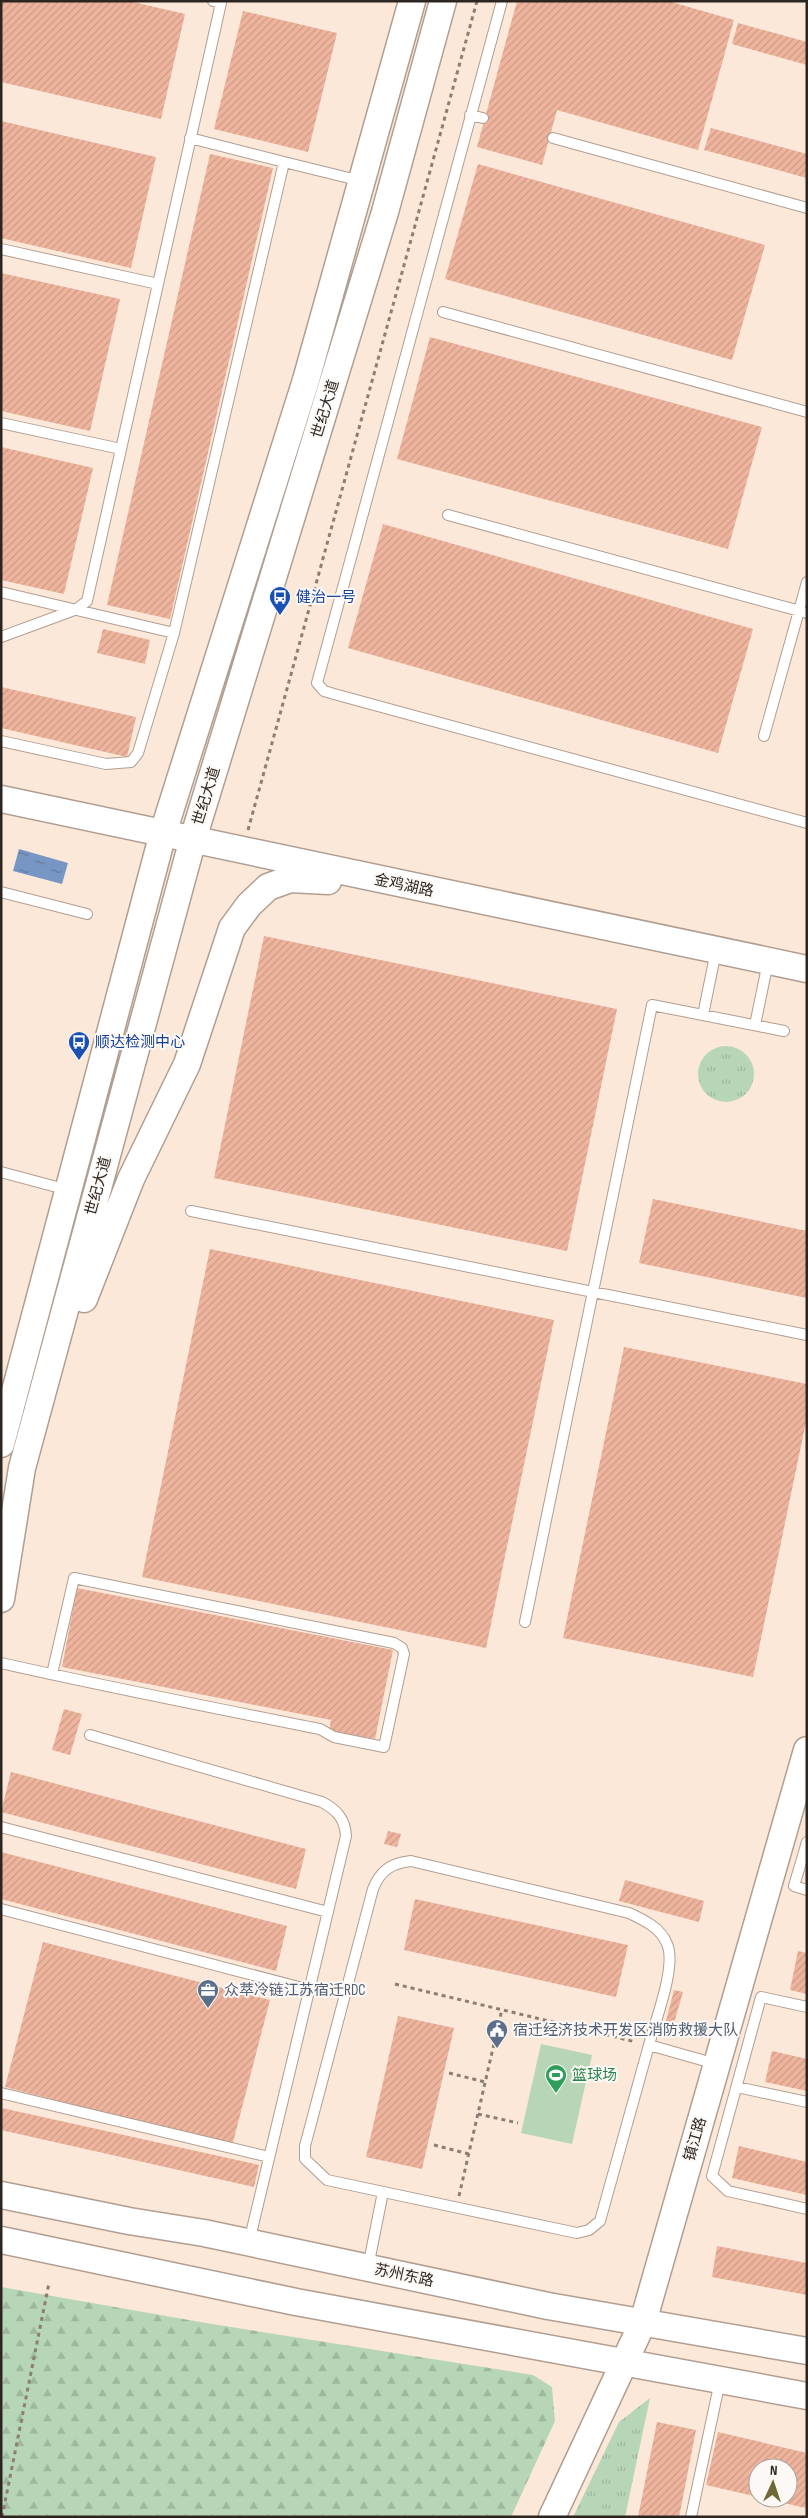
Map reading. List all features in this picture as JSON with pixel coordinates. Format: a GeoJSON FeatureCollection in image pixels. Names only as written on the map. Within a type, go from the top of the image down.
{"type":"FeatureCollection","features":[{"type":"Feature","properties":{"kind":"street","name":"世纪大道"},"geometry":{"type":"LineString","coordinates":[[1,1444],[163,832],[306,380],[412,1]]}},
{"type":"Feature","properties":{"kind":"street","name":"世纪大道"},"geometry":{"type":"LineString","coordinates":[[1,1599],[6,1541],[22,1468],[193,840],[385,212],[443,1]]}},
{"type":"Feature","properties":{"kind":"street","name":"金鸡湖路"},"geometry":{"type":"LineString","coordinates":[[1,799],[807,969]]}},
{"type":"Feature","properties":{"kind":"street"},"geometry":{"type":"LineString","coordinates":[[22,1468],[101,1251],[131,1179],[187,1064],[232,928],[250,904],[268,887],[290,879],[409,886]]}},
{"type":"Feature","properties":{"kind":"street","name":"镇江路"},"geometry":{"type":"LineString","coordinates":[[552,2517],[643,2322],[807,1750]]}},
{"type":"Feature","properties":{"kind":"street"},"geometry":{"type":"LineString","coordinates":[[1,2179],[72,2196],[204,2233]]}},
{"type":"Feature","properties":{"kind":"street","name":"苏州东路"},"geometry":{"type":"LineString","coordinates":[[1,2195],[129,2221],[204,2233],[548,2306],[807,2351]]}},
{"type":"Feature","properties":{"kind":"street"},"geometry":{"type":"LineString","coordinates":[[2,2241],[296,2302],[807,2396]]}},
{"type":"Feature","properties":{"kind":"lane"},"geometry":{"type":"LineString","coordinates":[[1,637],[77,609],[87,601],[221,3],[212,1]]}},
{"type":"Feature","properties":{"kind":"lane"},"geometry":{"type":"LineString","coordinates":[[502,1],[317,683],[324,690],[334,694],[807,822]]}},
{"type":"Feature","properties":{"kind":"lane"},"geometry":{"type":"LineString","coordinates":[[470,115],[483,118]]}},
{"type":"Feature","properties":{"kind":"lane"},"geometry":{"type":"LineString","coordinates":[[190,138],[362,181]]}},
{"type":"Feature","properties":{"kind":"lane"},"geometry":{"type":"LineString","coordinates":[[553,138],[807,208]]}},
{"type":"Feature","properties":{"kind":"lane"},"geometry":{"type":"LineString","coordinates":[[1,741],[106,764],[131,762],[138,753],[174,633],[284,162]]}},
{"type":"Feature","properties":{"kind":"lane"},"geometry":{"type":"LineString","coordinates":[[1,248],[158,284]]}},
{"type":"Feature","properties":{"kind":"lane"},"geometry":{"type":"LineString","coordinates":[[443,312],[807,412]]}},
{"type":"Feature","properties":{"kind":"lane"},"geometry":{"type":"LineString","coordinates":[[1,423],[121,449]]}},
{"type":"Feature","properties":{"kind":"lane"},"geometry":{"type":"LineString","coordinates":[[448,515],[803,612]]}},
{"type":"Feature","properties":{"kind":"lane"},"geometry":{"type":"LineString","coordinates":[[764,736],[803,612],[807,582]]}},
{"type":"Feature","properties":{"kind":"lane"},"geometry":{"type":"LineString","coordinates":[[1,592],[174,633]]}},
{"type":"Feature","properties":{"kind":"lane"},"geometry":{"type":"LineString","coordinates":[[1,892],[87,914]]}},
{"type":"Feature","properties":{"kind":"lane"},"geometry":{"type":"LineString","coordinates":[[703,1015],[716,950]]}},
{"type":"Feature","properties":{"kind":"lane"},"geometry":{"type":"LineString","coordinates":[[756,1025],[769,961]]}},
{"type":"Feature","properties":{"kind":"lane"},"geometry":{"type":"LineString","coordinates":[[525,1622],[652,1005],[784,1031]]}},
{"type":"Feature","properties":{"kind":"lane"},"geometry":{"type":"LineString","coordinates":[[1,1172],[68,1190]]}},
{"type":"Feature","properties":{"kind":"lane"},"geometry":{"type":"LineString","coordinates":[[192,1211],[807,1335]]}},
{"type":"Feature","properties":{"kind":"lane"},"geometry":{"type":"LineString","coordinates":[[1,1662],[52,1674],[320,1729],[334,1737],[384,1747],[404,1654],[402,1648],[394,1643],[74,1578],[52,1674]]}},
{"type":"Feature","properties":{"kind":"lane"},"geometry":{"type":"LineString","coordinates":[[90,1735],[322,1802],[340,1814],[346,1825],[346,1836],[249,2243]]}},
{"type":"Feature","properties":{"kind":"lane"},"geometry":{"type":"LineString","coordinates":[[1,1827],[328,1912]]}},
{"type":"Feature","properties":{"kind":"lane"},"geometry":{"type":"LineString","coordinates":[[807,1842],[794,1886],[807,1890]]}},
{"type":"Feature","properties":{"kind":"lane"},"geometry":{"type":"LineString","coordinates":[[411,1861],[629,1914],[647,1922],[659,1932],[668,1944],[670,1964],[649,2045],[600,2221],[589,2230],[578,2233],[327,2180],[305,2159],[373,1889],[377,1878],[387,1868],[398,1862],[411,1861]]}},
{"type":"Feature","properties":{"kind":"lane"},"geometry":{"type":"LineString","coordinates":[[1,1909],[310,1990]]}},
{"type":"Feature","properties":{"kind":"lane"},"geometry":{"type":"LineString","coordinates":[[807,2007],[761,1997],[712,2176],[728,2191],[807,2209]]}},
{"type":"Feature","properties":{"kind":"lane"},"geometry":{"type":"LineString","coordinates":[[649,2045],[716,2064]]}},
{"type":"Feature","properties":{"kind":"lane"},"geometry":{"type":"LineString","coordinates":[[737,2087],[807,2102]]}},
{"type":"Feature","properties":{"kind":"lane"},"geometry":{"type":"LineString","coordinates":[[1,2093],[269,2158]]}},
{"type":"Feature","properties":{"kind":"lane"},"geometry":{"type":"LineString","coordinates":[[368,2268],[383,2192]]}},
{"type":"Feature","properties":{"kind":"lane"},"geometry":{"type":"LineString","coordinates":[[691,2517],[720,2381]]}},
{"type":"Feature","properties":{"kind":"path"},"geometry":{"type":"LineString","coordinates":[[242,850],[478,1]]}},
{"type":"Feature","properties":{"kind":"path"},"geometry":{"type":"LineString","coordinates":[[395,1984],[649,2045]]}},
{"type":"Feature","properties":{"kind":"path"},"geometry":{"type":"LineString","coordinates":[[456,2208],[502,2009]]}},
{"type":"Feature","properties":{"kind":"path"},"geometry":{"type":"LineString","coordinates":[[449,2073],[485,2082]]}},
{"type":"Feature","properties":{"kind":"path"},"geometry":{"type":"LineString","coordinates":[[478,2114],[518,2123]]}},
{"type":"Feature","properties":{"kind":"path"},"geometry":{"type":"LineString","coordinates":[[434,2145],[469,2154]]}},
{"type":"Feature","properties":{"kind":"path"},"geometry":{"type":"LineString","coordinates":[[2,2517],[49,2283]]}},
{"type":"Feature","properties":{"kind":"green space"},"geometry":{"type":"Polygon","coordinates":[[[721,1046],[731,1046],[746,1054],[752,1063],[754,1074],[752,1085],[746,1094],[731,1102],[721,1102],[710,1097],[703,1090],[698,1079],[698,1069],[703,1058],[710,1051],[721,1046]]]}},
{"type":"Feature","properties":{"kind":"green space","name":"篮球场"},"geometry":{"type":"Polygon","coordinates":[[[541,2044],[592,2055],[572,2144],[521,2133],[541,2044]]]}},
{"type":"Feature","properties":{"kind":"green space"},"geometry":{"type":"Polygon","coordinates":[[[1,2287],[206,2323],[533,2375],[552,2387],[555,2421],[511,2517],[1,2517],[1,2287]]]}},
{"type":"Feature","properties":{"kind":"green space"},"geometry":{"type":"Polygon","coordinates":[[[650,2398],[625,2517],[573,2517],[619,2422],[650,2398]]]}},
{"type":"Feature","properties":{"kind":"water"},"geometry":{"type":"Polygon","coordinates":[[[19,849],[68,863],[62,884],[13,871],[19,849]]]}},
{"type":"Feature","properties":{"kind":"building"},"geometry":{"type":"Polygon","coordinates":[[[1,1],[129,1],[185,14],[161,119],[1,82],[1,1]]]}},
{"type":"Feature","properties":{"kind":"building"},"geometry":{"type":"Polygon","coordinates":[[[517,1],[668,1],[734,20],[698,150],[557,110],[542,165],[477,147],[517,1]]]}},
{"type":"Feature","properties":{"kind":"building"},"geometry":{"type":"Polygon","coordinates":[[[243,11],[337,33],[308,152],[214,129],[243,11]]]}},
{"type":"Feature","properties":{"kind":"building"},"geometry":{"type":"Polygon","coordinates":[[[738,23],[807,42],[807,65],[732,44],[738,23]]]}},
{"type":"Feature","properties":{"kind":"building"},"geometry":{"type":"Polygon","coordinates":[[[1,121],[156,157],[131,268],[1,238],[1,121]]]}},
{"type":"Feature","properties":{"kind":"building"},"geometry":{"type":"Polygon","coordinates":[[[711,128],[807,154],[807,178],[704,150],[711,128]]]}},
{"type":"Feature","properties":{"kind":"building"},"geometry":{"type":"Polygon","coordinates":[[[210,154],[273,168],[170,619],[107,605],[210,154]]]}},
{"type":"Feature","properties":{"kind":"building"},"geometry":{"type":"Polygon","coordinates":[[[478,164],[765,245],[732,360],[445,279],[478,164]]]}},
{"type":"Feature","properties":{"kind":"building"},"geometry":{"type":"Polygon","coordinates":[[[1,273],[120,299],[90,431],[1,411],[1,273]]]}},
{"type":"Feature","properties":{"kind":"building"},"geometry":{"type":"Polygon","coordinates":[[[430,337],[762,427],[728,549],[397,459],[430,337]]]}},
{"type":"Feature","properties":{"kind":"building"},"geometry":{"type":"Polygon","coordinates":[[[1,447],[93,468],[64,594],[1,580],[1,447]]]}},
{"type":"Feature","properties":{"kind":"building"},"geometry":{"type":"Polygon","coordinates":[[[383,524],[753,629],[718,753],[348,648],[383,524]]]}},
{"type":"Feature","properties":{"kind":"building"},"geometry":{"type":"Polygon","coordinates":[[[103,629],[150,640],[145,664],[97,653],[103,629]]]}},
{"type":"Feature","properties":{"kind":"building"},"geometry":{"type":"Polygon","coordinates":[[[1,687],[136,717],[127,757],[1,728],[1,687]]]}},
{"type":"Feature","properties":{"kind":"building"},"geometry":{"type":"Polygon","coordinates":[[[264,936],[617,1009],[567,1251],[214,1178],[264,936]]]}},
{"type":"Feature","properties":{"kind":"building"},"geometry":{"type":"Polygon","coordinates":[[[653,1199],[807,1231],[807,1298],[639,1263],[653,1199]]]}},
{"type":"Feature","properties":{"kind":"building"},"geometry":{"type":"Polygon","coordinates":[[[210,1249],[554,1320],[486,1648],[142,1577],[210,1249]]]}},
{"type":"Feature","properties":{"kind":"building"},"geometry":{"type":"Polygon","coordinates":[[[624,1347],[807,1384],[807,1417],[753,1677],[563,1638],[624,1347]]]}},
{"type":"Feature","properties":{"kind":"building"},"geometry":{"type":"Polygon","coordinates":[[[77,1588],[393,1650],[375,1739],[329,1731],[331,1720],[62,1667],[77,1588]]]}},
{"type":"Feature","properties":{"kind":"building"},"geometry":{"type":"Polygon","coordinates":[[[64,1709],[82,1714],[70,1755],[52,1750],[64,1709]]]}},
{"type":"Feature","properties":{"kind":"building"},"geometry":{"type":"Polygon","coordinates":[[[11,1772],[306,1849],[296,1889],[1,1812],[11,1772]]]}},
{"type":"Feature","properties":{"kind":"building"},"geometry":{"type":"Polygon","coordinates":[[[388,1831],[401,1834],[397,1847],[384,1844],[388,1831]]]}},
{"type":"Feature","properties":{"kind":"building"},"geometry":{"type":"Polygon","coordinates":[[[1,1852],[287,1926],[276,1971],[1,1899],[1,1852]]]}},
{"type":"Feature","properties":{"kind":"building"},"geometry":{"type":"Polygon","coordinates":[[[625,1880],[704,1901],[699,1922],[619,1901],[625,1880]]]}},
{"type":"Feature","properties":{"kind":"building"},"geometry":{"type":"Polygon","coordinates":[[[415,1899],[628,1945],[616,1997],[404,1950],[415,1899]]]}},
{"type":"Feature","properties":{"kind":"building"},"geometry":{"type":"Polygon","coordinates":[[[43,1942],[270,2000],[232,2146],[5,2087],[43,1942]]]}},
{"type":"Feature","properties":{"kind":"building"},"geometry":{"type":"Polygon","coordinates":[[[798,1951],[807,1953],[807,1994],[790,1990],[798,1951]]]}},
{"type":"Feature","properties":{"kind":"building"},"geometry":{"type":"Polygon","coordinates":[[[674,1990],[683,1992],[674,2023],[666,2021],[674,1990]]]}},
{"type":"Feature","properties":{"kind":"building"},"geometry":{"type":"Polygon","coordinates":[[[398,2016],[454,2028],[422,2169],[366,2157],[398,2016]]]}},
{"type":"Feature","properties":{"kind":"building"},"geometry":{"type":"Polygon","coordinates":[[[772,2051],[807,2059],[807,2091],[765,2082],[772,2051]]]}},
{"type":"Feature","properties":{"kind":"building"},"geometry":{"type":"Polygon","coordinates":[[[2,2108],[259,2165],[254,2187],[1,2130],[2,2108]]]}},
{"type":"Feature","properties":{"kind":"building"},"geometry":{"type":"Polygon","coordinates":[[[739,2146],[807,2162],[807,2195],[732,2178],[739,2146]]]}},
{"type":"Feature","properties":{"kind":"building"},"geometry":{"type":"Polygon","coordinates":[[[717,2246],[807,2263],[807,2295],[712,2277],[717,2246]]]}},
{"type":"Feature","properties":{"kind":"building"},"geometry":{"type":"Polygon","coordinates":[[[657,2422],[696,2430],[679,2517],[638,2517],[657,2422]]]}},
{"type":"Feature","properties":{"kind":"building"},"geometry":{"type":"Polygon","coordinates":[[[718,2432],[807,2453],[806,2508],[798,2506],[798,2458],[748,2458],[748,2495],[706,2485],[718,2432]]]}},
{"type":"Feature","properties":{"kind":"place","name":"健治一号"},"geometry":{"type":"Point","coordinates":[280,616]}},
{"type":"Feature","properties":{"kind":"place","name":"顺达检测中心"},"geometry":{"type":"Point","coordinates":[79,1061]}},
{"type":"Feature","properties":{"kind":"place","name":"众萃冷链江苏宿迁RDC"},"geometry":{"type":"Point","coordinates":[208,2009]}},
{"type":"Feature","properties":{"kind":"place","name":"宿迁经济技术开发区消防救援大队"},"geometry":{"type":"Point","coordinates":[497,2049]}},
{"type":"Feature","properties":{"kind":"place","name":"篮球场"},"geometry":{"type":"Point","coordinates":[556,2094]}}]}
